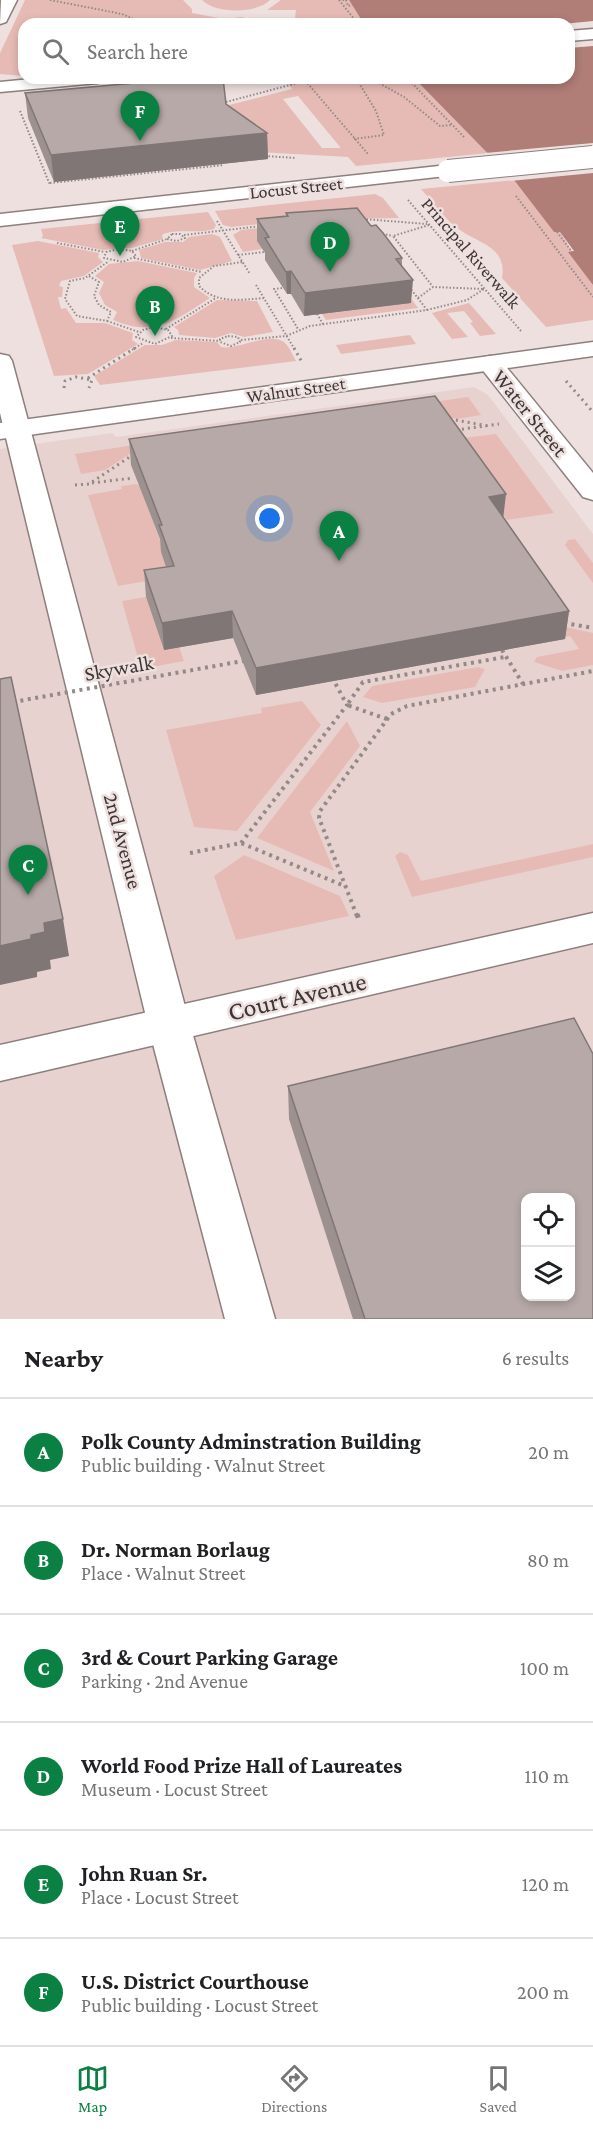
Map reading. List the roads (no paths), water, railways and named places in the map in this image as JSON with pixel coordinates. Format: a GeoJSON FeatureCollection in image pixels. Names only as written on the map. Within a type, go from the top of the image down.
{"type":"FeatureCollection","features":[{"type":"Feature","properties":{"kind":"main road"},"geometry":{"type":"LineString","coordinates":[[0,19],[6,2]]}},
{"type":"Feature","properties":{"kind":"main road"},"geometry":{"type":"LineString","coordinates":[[575,36],[593,34]]}},
{"type":"Feature","properties":{"kind":"main road"},"geometry":{"type":"LineString","coordinates":[[0,87],[33,84]]}},
{"type":"Feature","properties":{"kind":"main road","name":"Locust Street"},"geometry":{"type":"LineString","coordinates":[[0,220],[593,157]]}},
{"type":"Feature","properties":{"kind":"main road","name":"Walnut Street"},"geometry":{"type":"LineString","coordinates":[[8,430],[593,349]]}},
{"type":"Feature","properties":{"kind":"main road","name":"2nd Avenue"},"geometry":{"type":"LineString","coordinates":[[0,362],[8,430],[250,1319]]}},
{"type":"Feature","properties":{"kind":"main road","name":"Water Street"},"geometry":{"type":"LineString","coordinates":[[490,363],[593,491]]}},
{"type":"Feature","properties":{"kind":"main road","name":"Court Avenue"},"geometry":{"type":"LineString","coordinates":[[0,1063],[593,928]]}},
{"type":"Feature","properties":{"kind":"place","name":"U.S. District Courthouse"},"geometry":{"type":"Point","coordinates":[140,141]}},
{"type":"Feature","properties":{"kind":"place","name":"John Ruan Sr."},"geometry":{"type":"Point","coordinates":[120,256]}},
{"type":"Feature","properties":{"kind":"place","name":"World Food Prize Hall of Laureates"},"geometry":{"type":"Point","coordinates":[330,272]}},
{"type":"Feature","properties":{"kind":"place","name":"Dr. Norman Borlaug"},"geometry":{"type":"Point","coordinates":[155,336]}},
{"type":"Feature","properties":{"kind":"place","name":"Polk County Adminstration Building"},"geometry":{"type":"Point","coordinates":[339,561]}},
{"type":"Feature","properties":{"kind":"place","name":"3rd & Court Parking Garage"},"geometry":{"type":"Point","coordinates":[28,895]}}]}
